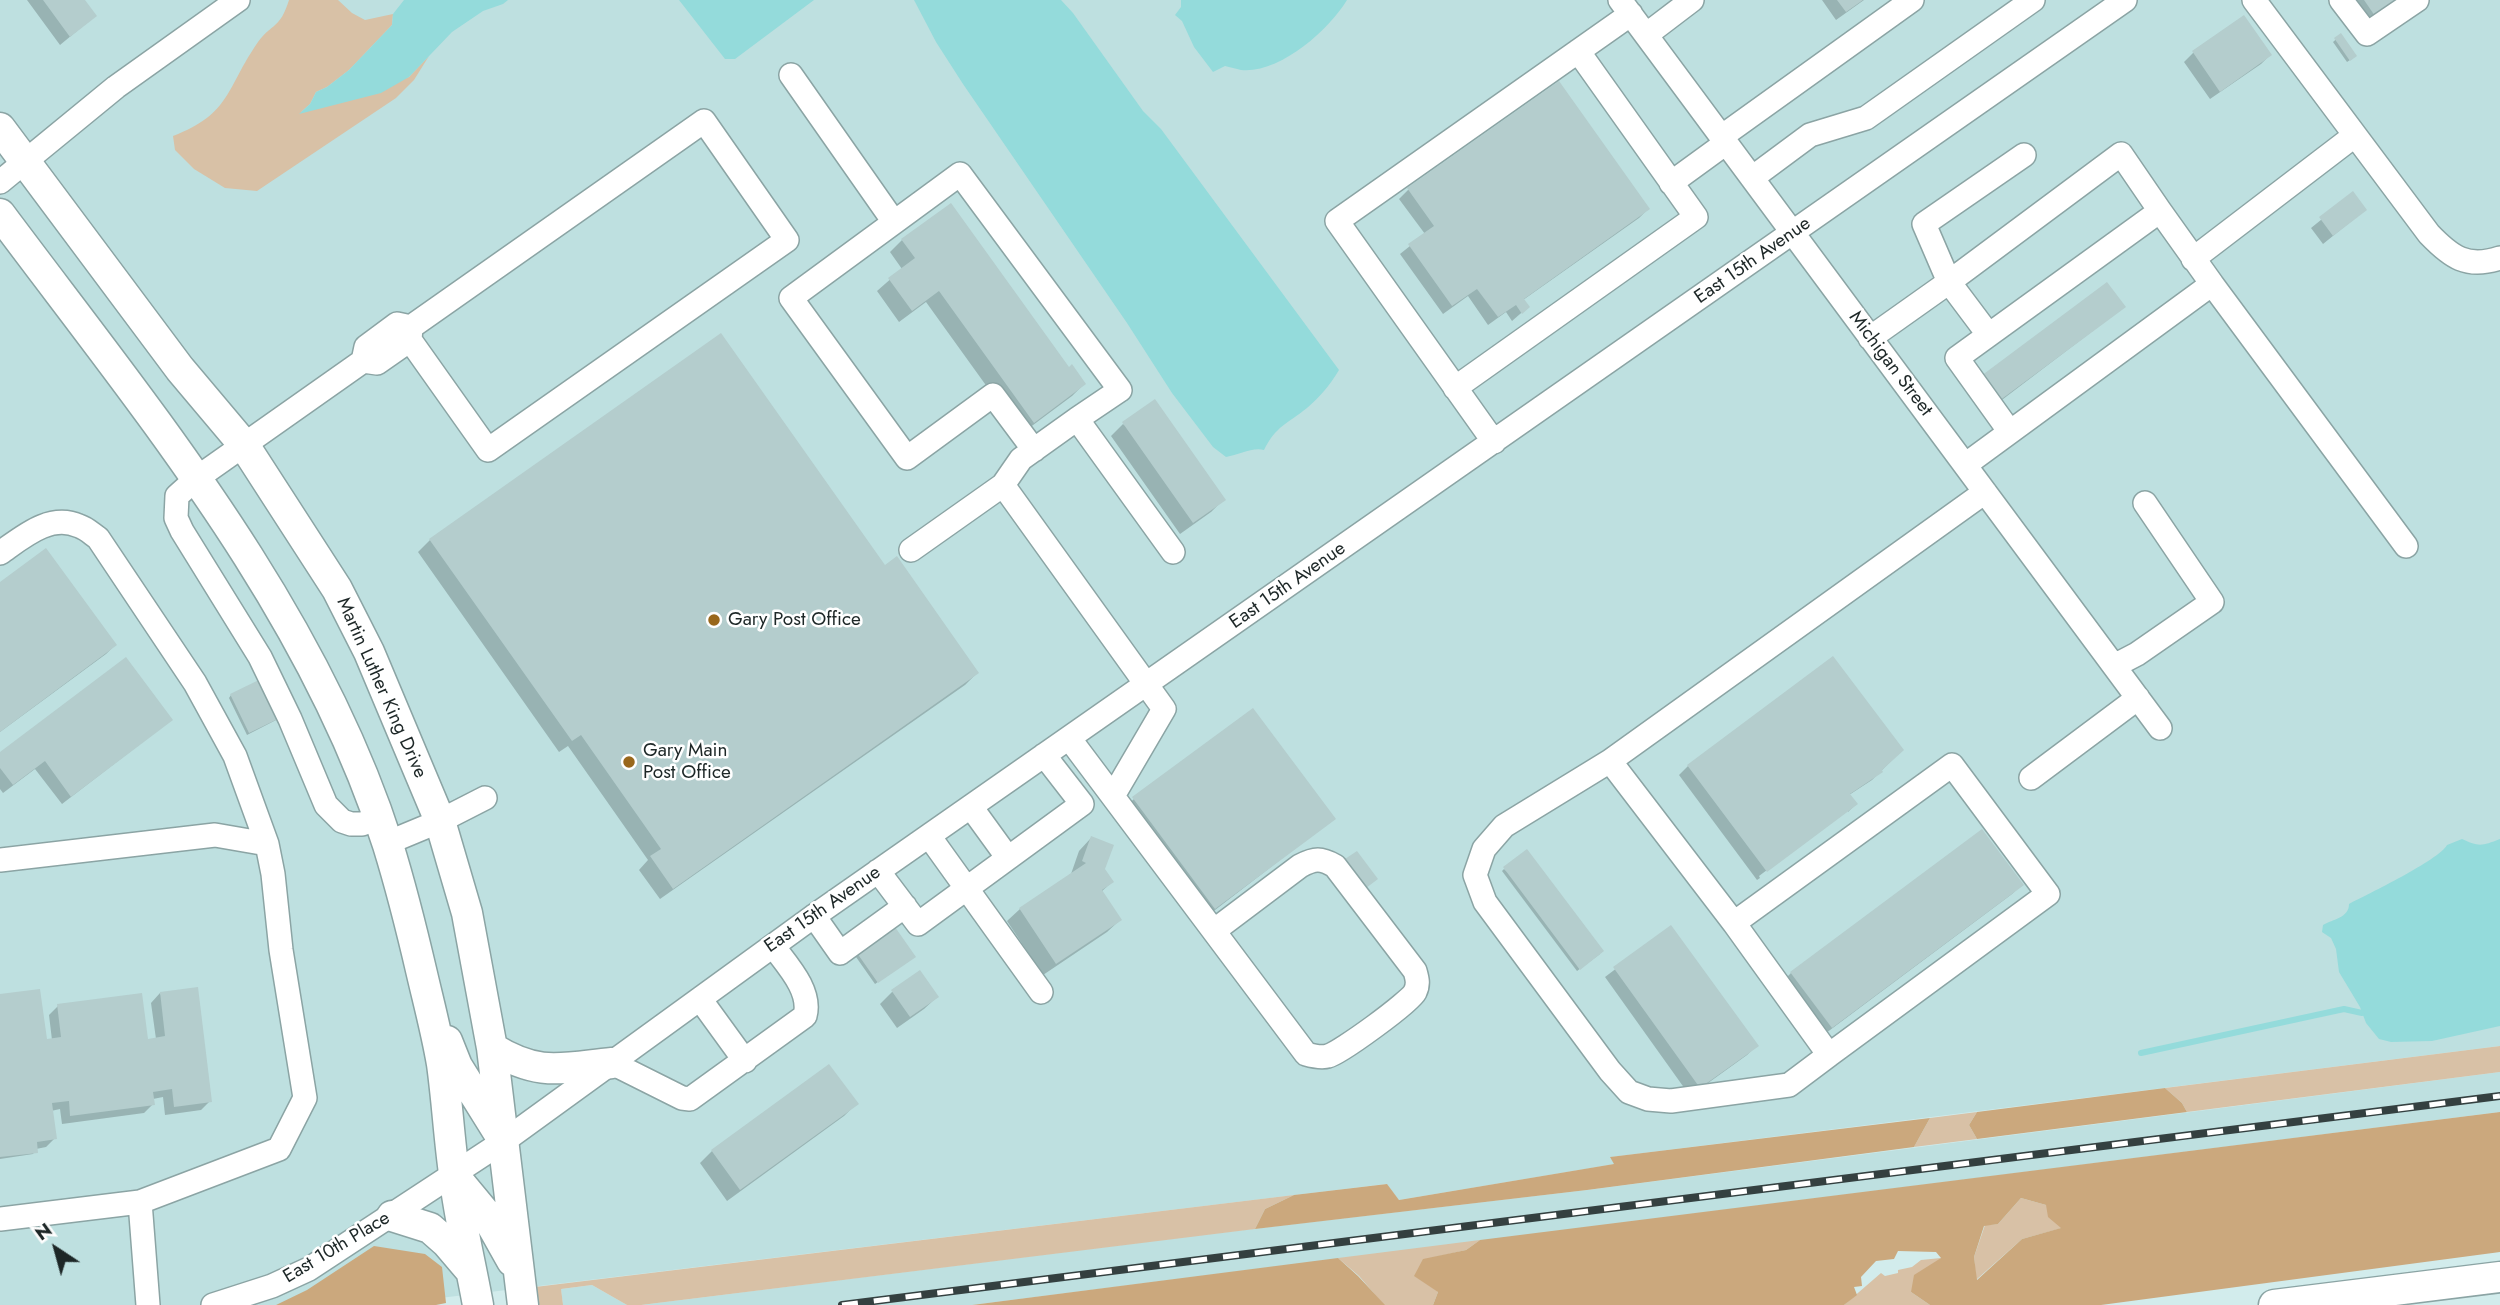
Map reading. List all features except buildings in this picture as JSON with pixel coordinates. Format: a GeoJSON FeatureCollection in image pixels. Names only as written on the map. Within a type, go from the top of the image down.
{"type":"FeatureCollection","features":[{"type":"Feature","properties":{"kind":"main road","name":"Martin Luther King Drive"},"geometry":{"type":"LineString","coordinates":[[0,128],[180,369],[244,445],[337,589],[369,652],[440,821],[467,913],[492,1048],[523,1305]]}},
{"type":"Feature","properties":{"kind":"main road"},"geometry":{"type":"LineString","coordinates":[[0,214],[197,478],[278,604],[314,671],[358,765],[383,831],[407,911],[427,994],[442,1063],[454,1175],[478,1305]]}},
{"type":"Feature","properties":{"kind":"main road"},"geometry":{"type":"LineString","coordinates":[[427,994],[457,1066],[504,1141]]}},
{"type":"Feature","properties":{"kind":"main road"},"geometry":{"type":"LineString","coordinates":[[492,1048],[513,1061],[541,1070],[612,1063]]}},
{"type":"Feature","properties":{"kind":"main road"},"geometry":{"type":"LineString","coordinates":[[454,1175],[485,1213],[520,1275]]}},
{"type":"Feature","properties":{"kind":"main road"},"geometry":{"type":"LineString","coordinates":[[393,1216],[430,1228],[447,1242],[472,1271]]}},
{"type":"Feature","properties":{"kind":"main road"},"geometry":{"type":"LineString","coordinates":[[2274,1305],[2500,1276]]}},
{"type":"Feature","properties":{"kind":"street"},"geometry":{"type":"LineString","coordinates":[[0,182],[116,87],[237,0]]}},
{"type":"Feature","properties":{"kind":"street"},"geometry":{"type":"LineString","coordinates":[[1646,35],[1692,0]]}},
{"type":"Feature","properties":{"kind":"street"},"geometry":{"type":"LineString","coordinates":[[1671,183],[1724,140],[1912,0]]}},
{"type":"Feature","properties":{"kind":"street"},"geometry":{"type":"LineString","coordinates":[[1752,178],[1810,135],[1866,118],[2034,0]]}},
{"type":"Feature","properties":{"kind":"street","name":"East 15th Avenue"},"geometry":{"type":"LineString","coordinates":[[454,1175],[814,916],[2125,0]]}},
{"type":"Feature","properties":{"kind":"street"},"geometry":{"type":"LineString","coordinates":[[2254,0],[2354,136],[2429,234],[2446,252],[2465,261],[2485,262],[2500,258]]}},
{"type":"Feature","properties":{"kind":"street"},"geometry":{"type":"LineString","coordinates":[[2341,0],[2368,34],[2417,0]]}},
{"type":"Feature","properties":{"kind":"street"},"geometry":{"type":"LineString","coordinates":[[1494,443],[1337,221],[1578,51],[1625,7]]}},
{"type":"Feature","properties":{"kind":"street","name":"Michigan Street"},"geometry":{"type":"LineString","coordinates":[[1625,7],[2160,728]]}},
{"type":"Feature","properties":{"kind":"street"},"geometry":{"type":"LineString","coordinates":[[1455,388],[1696,217],[1578,51]]}},
{"type":"Feature","properties":{"kind":"street"},"geometry":{"type":"LineString","coordinates":[[791,75],[894,222]]}},
{"type":"Feature","properties":{"kind":"street"},"geometry":{"type":"LineString","coordinates":[[411,333],[488,450],[787,240],[704,121],[411,333],[377,363],[363,361],[197,478],[177,496],[176,518],[182,531],[260,657],[290,719],[326,805],[342,821],[383,831],[440,821],[485,798]]}},
{"type":"Feature","properties":{"kind":"street"},"geometry":{"type":"LineString","coordinates":[[2193,259],[2354,136]]}},
{"type":"Feature","properties":{"kind":"street"},"geometry":{"type":"LineString","coordinates":[[1870,338],[2121,154],[2193,259],[2406,546]]}},
{"type":"Feature","properties":{"kind":"street"},"geometry":{"type":"LineString","coordinates":[[1988,334],[1949,282],[1924,223],[2024,155]]}},
{"type":"Feature","properties":{"kind":"street"},"geometry":{"type":"LineString","coordinates":[[911,550],[1003,485],[1021,459],[1034,450],[1077,419],[1120,390],[960,174],[791,298],[907,458],[993,395],[1034,450]]}},
{"type":"Feature","properties":{"kind":"street"},"geometry":{"type":"LineString","coordinates":[[2010,432],[1957,358],[2160,211]]}},
{"type":"Feature","properties":{"kind":"street"},"geometry":{"type":"LineString","coordinates":[[1965,465],[2212,284]]}},
{"type":"Feature","properties":{"kind":"street"},"geometry":{"type":"LineString","coordinates":[[1077,419],[1173,552]]}},
{"type":"Feature","properties":{"kind":"street"},"geometry":{"type":"LineString","coordinates":[[1003,485],[1164,709],[1113,796]]}},
{"type":"Feature","properties":{"kind":"street"},"geometry":{"type":"LineString","coordinates":[[1734,923],[1952,765],[2049,894],[1789,1085],[1671,1101],[1648,1099],[1629,1092],[1602,1060],[1485,902],[1475,875],[1484,849],[1504,826],[1610,761],[1986,492]]}},
{"type":"Feature","properties":{"kind":"street"},"geometry":{"type":"LineString","coordinates":[[2114,666],[2137,654],[2212,602],[2145,503]]}},
{"type":"Feature","properties":{"kind":"street"},"geometry":{"type":"LineString","coordinates":[[0,553],[41,526],[61,521],[79,526],[97,538],[195,683],[235,756],[267,844],[305,1098],[279,1149],[139,1202],[0,1219]]}},
{"type":"Feature","properties":{"kind":"street"},"geometry":{"type":"LineString","coordinates":[[2031,778],[2138,698]]}},
{"type":"Feature","properties":{"kind":"street"},"geometry":{"type":"LineString","coordinates":[[1069,738],[1306,1054],[1328,1056],[1340,1049],[1402,1005],[1414,993],[1418,982],[1415,971],[1335,866],[1322,859],[1311,860],[1300,866],[1215,930]]}},
{"type":"Feature","properties":{"kind":"street"},"geometry":{"type":"LineString","coordinates":[[878,871],[918,924],[1083,804],[1044,755]]}},
{"type":"Feature","properties":{"kind":"street"},"geometry":{"type":"LineString","coordinates":[[1610,761],[1734,923],[1829,1055]]}},
{"type":"Feature","properties":{"kind":"street"},"geometry":{"type":"LineString","coordinates":[[971,807],[1009,858]]}},
{"type":"Feature","properties":{"kind":"street"},"geometry":{"type":"LineString","coordinates":[[0,860],[215,835],[267,844]]}},
{"type":"Feature","properties":{"kind":"street"},"geometry":{"type":"LineString","coordinates":[[929,836],[1041,992]]}},
{"type":"Feature","properties":{"kind":"street"},"geometry":{"type":"LineString","coordinates":[[814,916],[840,953],[905,906]]}},
{"type":"Feature","properties":{"kind":"street"},"geometry":{"type":"LineString","coordinates":[[612,1063],[682,1098],[690,1099],[745,1061],[805,1016],[807,1009],[797,979],[773,946]]}},
{"type":"Feature","properties":{"kind":"street"},"geometry":{"type":"LineString","coordinates":[[700,999],[745,1061]]}},
{"type":"Feature","properties":{"kind":"street","name":"East 10th Place"},"geometry":{"type":"LineString","coordinates":[[213,1305],[300,1274],[454,1175]]}},
{"type":"Feature","properties":{"kind":"street"},"geometry":{"type":"LineString","coordinates":[[139,1202],[148,1305]]}},
{"type":"Feature","properties":{"kind":"shaded area"},"geometry":{"type":"Polygon","coordinates":[[[0,0],[2500,0],[2500,1046],[1611,1157],[1615,1164],[1399,1200],[1386,1184],[382,1305],[0,1305],[0,0]]]}},
{"type":"Feature","properties":{"kind":"shaded area"},"geometry":{"type":"Polygon","coordinates":[[[289,0],[338,0],[352,13],[365,20],[393,14],[392,25],[349,70],[316,92],[310,104],[301,112],[409,77],[429,56],[414,80],[396,98],[257,191],[225,188],[194,169],[175,150],[173,136],[192,128],[217,109],[258,42],[279,21],[289,0]]]}},
{"type":"Feature","properties":{"kind":"shaded area"},"geometry":{"type":"Polygon","coordinates":[[[2500,1046],[2500,1072],[2187,1112],[2182,1103],[2165,1088],[2500,1046]]]}},
{"type":"Feature","properties":{"kind":"shaded area"},"geometry":{"type":"Polygon","coordinates":[[[2500,1072],[2500,1112],[972,1305],[641,1305],[1587,1190],[2500,1072]]]}},
{"type":"Feature","properties":{"kind":"shaded area"},"geometry":{"type":"Polygon","coordinates":[[[2165,1088],[2182,1103],[2187,1112],[1977,1139],[1969,1125],[1977,1112],[2165,1088]]]}},
{"type":"Feature","properties":{"kind":"shaded area"},"geometry":{"type":"Polygon","coordinates":[[[1977,1112],[1969,1125],[1977,1139],[1914,1147],[1930,1118],[1977,1112]]]}},
{"type":"Feature","properties":{"kind":"shaded area"},"geometry":{"type":"Polygon","coordinates":[[[2500,1112],[2500,1252],[2101,1305],[1930,1305],[1911,1292],[1914,1275],[1941,1258],[1936,1252],[1898,1251],[1894,1259],[1876,1261],[1861,1277],[1862,1286],[1854,1287],[1857,1295],[1844,1305],[1433,1305],[1438,1292],[1414,1276],[1423,1259],[1466,1250],[1480,1240],[2500,1112]],[[2021,1198],[1998,1224],[1984,1226],[1974,1257],[1977,1280],[2022,1239],[2061,1228],[2048,1217],[2046,1205],[2021,1198]]]}},
{"type":"Feature","properties":{"kind":"shaded area"},"geometry":{"type":"Polygon","coordinates":[[[1930,1118],[1914,1147],[1587,1190],[1255,1229],[1265,1209],[1294,1195],[1387,1184],[1399,1200],[1614,1164],[1610,1157],[1930,1118]]]}},
{"type":"Feature","properties":{"kind":"shaded area"},"geometry":{"type":"Polygon","coordinates":[[[1294,1195],[1265,1209],[1255,1229],[641,1305],[627,1305],[592,1285],[561,1289],[563,1305],[537,1305],[535,1287],[1294,1195]]]}},
{"type":"Feature","properties":{"kind":"shaded area"},"geometry":{"type":"Polygon","coordinates":[[[2021,1198],[2046,1205],[2062,1228],[2022,1239],[1976,1280],[1974,1257],[1985,1225],[1998,1224],[2021,1198]]]}},
{"type":"Feature","properties":{"kind":"shaded area"},"geometry":{"type":"Polygon","coordinates":[[[1480,1240],[1466,1250],[1423,1260],[1438,1292],[1433,1305],[1384,1305],[1359,1276],[1338,1258],[1480,1240]]]}},
{"type":"Feature","properties":{"kind":"shaded area"},"geometry":{"type":"Polygon","coordinates":[[[374,1246],[425,1254],[442,1267],[446,1303],[276,1305],[307,1290],[374,1246]]]}},
{"type":"Feature","properties":{"kind":"shaded area"},"geometry":{"type":"Polygon","coordinates":[[[1338,1258],[1385,1305],[972,1305],[1338,1258]]]}},
{"type":"Feature","properties":{"kind":"shaded area"},"geometry":{"type":"Polygon","coordinates":[[[1941,1258],[1911,1292],[1930,1305],[1844,1305],[1881,1273],[1885,1276],[1898,1273],[1898,1270],[1912,1267],[1921,1260],[1941,1258]]]}},
{"type":"Feature","properties":{"kind":"shaded area"},"geometry":{"type":"Polygon","coordinates":[[[592,1285],[627,1305],[563,1305],[561,1289],[592,1285]]]}},
{"type":"Feature","properties":{"kind":"water"},"geometry":{"type":"Polygon","coordinates":[[[404,0],[508,0],[483,11],[452,32],[409,77],[381,93],[299,114],[310,104],[316,92],[349,70],[392,25],[393,14],[404,0]]]}},
{"type":"Feature","properties":{"kind":"water"},"geometry":{"type":"Polygon","coordinates":[[[679,0],[814,0],[735,59],[725,59],[679,0]]]}},
{"type":"Feature","properties":{"kind":"water"},"geometry":{"type":"Polygon","coordinates":[[[914,0],[1061,0],[1073,13],[1143,111],[1161,129],[1339,370],[1307,408],[1278,430],[1264,450],[1250,450],[1226,457],[1213,447],[1172,393],[963,84],[936,42],[914,0]]]}},
{"type":"Feature","properties":{"kind":"water"},"geometry":{"type":"Polygon","coordinates":[[[1181,0],[1347,0],[1328,25],[1286,58],[1256,69],[1241,70],[1225,66],[1213,72],[1194,47],[1182,21],[1175,15],[1181,7],[1181,0]]]}},
{"type":"Feature","properties":{"kind":"water"},"geometry":{"type":"Polygon","coordinates":[[[2462,839],[2481,845],[2500,839],[2500,1026],[2432,1041],[2391,1042],[2379,1039],[2366,1023],[2360,1007],[2339,972],[2336,949],[2331,938],[2322,932],[2323,925],[2343,915],[2349,904],[2417,868],[2447,845],[2462,839]]]}},
{"type":"Feature","properties":{"kind":"waterway"},"geometry":{"type":"LineString","coordinates":[[2141,1053],[2344,1009],[2362,1013]]}},
{"type":"Feature","properties":{"kind":"railway"},"geometry":{"type":"LineString","coordinates":[[842,1305],[2500,1096]]}},
{"type":"Feature","properties":{"kind":"place","name":"Gary Post Office"},"geometry":{"type":"Point","coordinates":[714,620]}},
{"type":"Feature","properties":{"kind":"place","name":"Gary Main Post Office"},"geometry":{"type":"Point","coordinates":[629,762]}}]}
